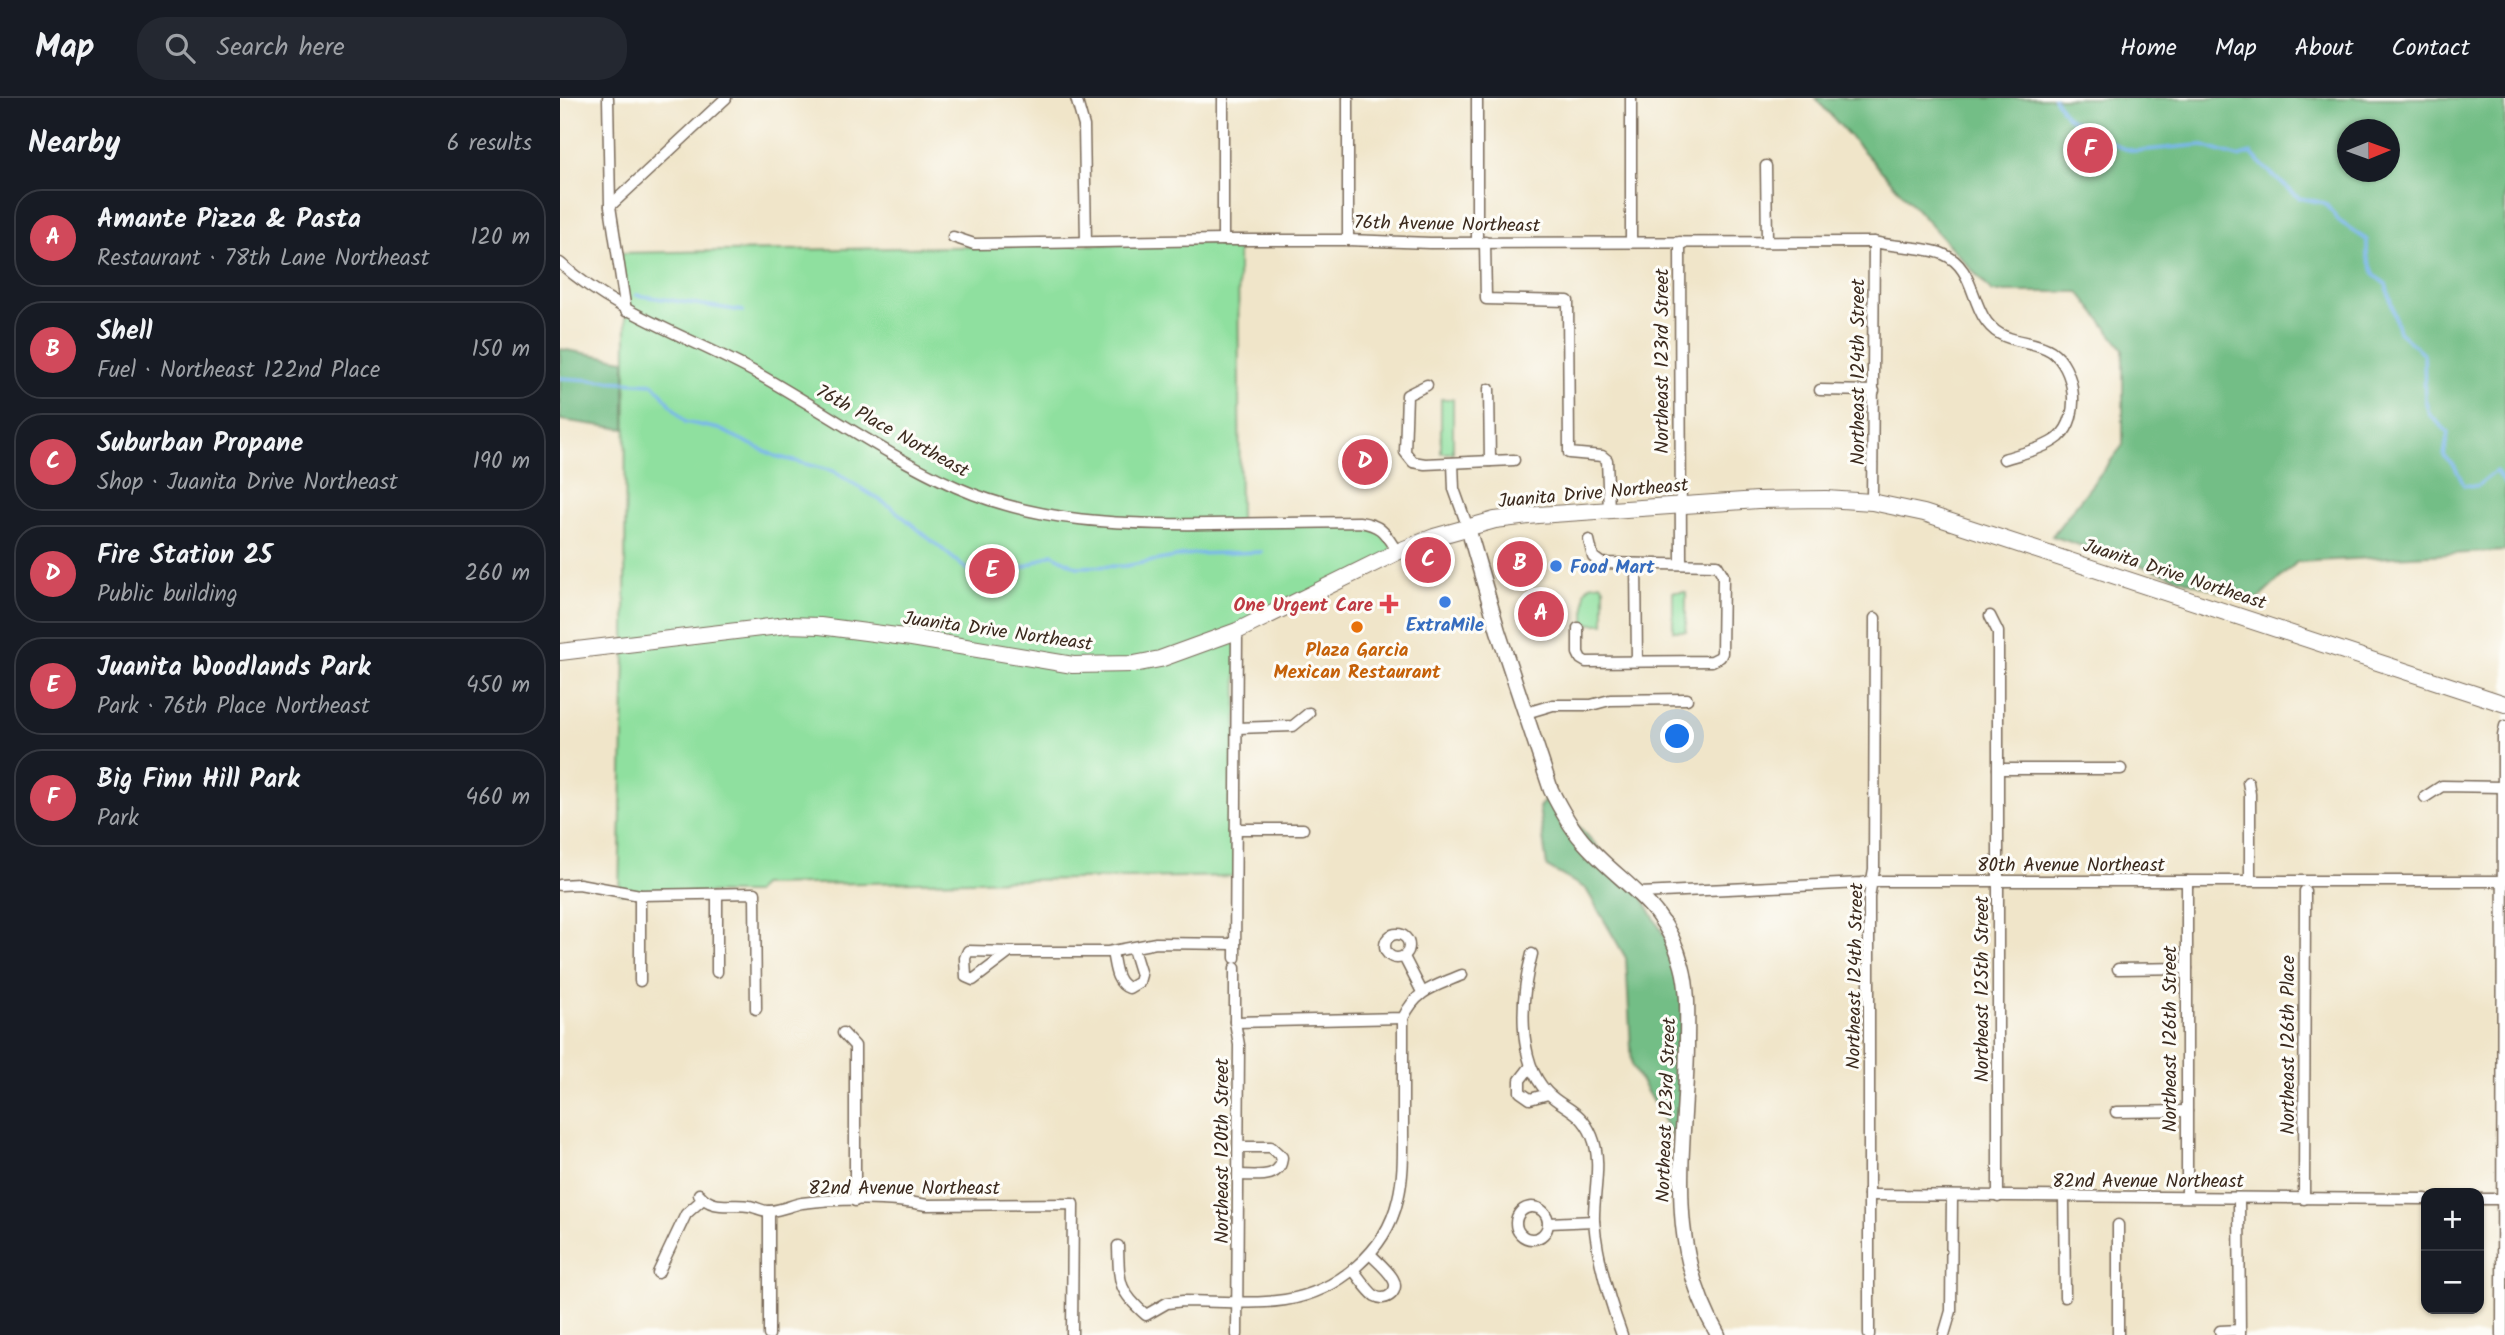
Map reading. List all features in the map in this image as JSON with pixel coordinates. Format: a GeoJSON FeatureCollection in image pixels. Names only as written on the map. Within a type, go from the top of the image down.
{"type":"FeatureCollection","features":[{"type":"Feature","properties":{"kind":"main road","name":"Juanita Drive Northeast"},"geometry":{"type":"LineString","coordinates":[[560,652],[761,628],[820,626],[912,638],[1073,665],[1134,664],[1160,659],[1237,631],[1397,552],[1434,537],[1468,528],[1521,516],[1758,500],[1826,499],[1872,502],[1924,513],[2505,704]]}},
{"type":"Feature","properties":{"kind":"street"},"geometry":{"type":"LineString","coordinates":[[608,98],[610,206],[626,311]]}},
{"type":"Feature","properties":{"kind":"street"},"geometry":{"type":"LineString","coordinates":[[610,206],[726,98]]}},
{"type":"Feature","properties":{"kind":"street"},"geometry":{"type":"LineString","coordinates":[[1076,98],[1084,126],[1086,242]]}},
{"type":"Feature","properties":{"kind":"street"},"geometry":{"type":"LineString","coordinates":[[1223,98],[1223,240]]}},
{"type":"Feature","properties":{"kind":"street"},"geometry":{"type":"LineString","coordinates":[[1348,98],[1348,240]]}},
{"type":"Feature","properties":{"kind":"street"},"geometry":{"type":"LineString","coordinates":[[1477,98],[1481,242],[1486,299],[1568,301],[1569,453],[1602,456],[1607,460],[1609,511]]}},
{"type":"Feature","properties":{"kind":"street"},"geometry":{"type":"LineString","coordinates":[[1631,98],[1632,242]]}},
{"type":"Feature","properties":{"kind":"street"},"geometry":{"type":"LineString","coordinates":[[1766,166],[1767,241]]}},
{"type":"Feature","properties":{"kind":"street","name":"76th Avenue Northeast"},"geometry":{"type":"LineString","coordinates":[[953,237],[974,244],[1223,240],[1430,243],[1874,242],[1942,253],[1963,267],[1980,311],[1988,324],[2001,335],[2051,350],[2068,371],[2072,410],[2069,423],[2061,435],[2048,444],[2004,459]]}},
{"type":"Feature","properties":{"kind":"street","name":"Northeast 123rd Street"},"geometry":{"type":"LineString","coordinates":[[1680,242],[1681,563]]}},
{"type":"Feature","properties":{"kind":"street","name":"Northeast 124th Street"},"geometry":{"type":"LineString","coordinates":[[1872,502],[1874,242]]}},
{"type":"Feature","properties":{"kind":"street","name":"76th Place Northeast"},"geometry":{"type":"LineString","coordinates":[[560,263],[600,295],[626,311],[756,373],[956,487],[996,502],[1063,518],[1130,525],[1367,523],[1374,524],[1384,532],[1397,552]]}},
{"type":"Feature","properties":{"kind":"street"},"geometry":{"type":"LineString","coordinates":[[1427,385],[1407,395],[1405,452],[1413,462],[1514,460]]}},
{"type":"Feature","properties":{"kind":"street"},"geometry":{"type":"LineString","coordinates":[[1489,389],[1490,461]]}},
{"type":"Feature","properties":{"kind":"street"},"geometry":{"type":"LineString","coordinates":[[1820,390],[1874,391]]}},
{"type":"Feature","properties":{"kind":"street"},"geometry":{"type":"LineString","coordinates":[[1453,463],[1454,488],[1468,528]]}},
{"type":"Feature","properties":{"kind":"street","name":"Northeast 123rd Street"},"geometry":{"type":"LineString","coordinates":[[1468,528],[1551,790],[1583,841],[1656,910],[1677,947],[1687,991],[1681,1219],[1690,1272],[1718,1335]]}},
{"type":"Feature","properties":{"kind":"street"},"geometry":{"type":"LineString","coordinates":[[1578,628],[1578,653],[1586,662],[1712,661],[1718,659],[1722,653],[1723,575],[1719,566],[1712,563],[1601,563],[1593,557],[1589,540]]}},
{"type":"Feature","properties":{"kind":"street"},"geometry":{"type":"LineString","coordinates":[[1636,564],[1637,661]]}},
{"type":"Feature","properties":{"kind":"street","name":"Northeast 125th Street"},"geometry":{"type":"LineString","coordinates":[[1990,616],[1998,632],[1998,1197]]}},
{"type":"Feature","properties":{"kind":"street","name":"Northeast 124th Street"},"geometry":{"type":"LineString","coordinates":[[1869,1335],[1869,897],[1872,881],[1875,618]]}},
{"type":"Feature","properties":{"kind":"street","name":"Northeast 120th Street"},"geometry":{"type":"LineString","coordinates":[[1237,631],[1237,1335]]}},
{"type":"Feature","properties":{"kind":"street"},"geometry":{"type":"LineString","coordinates":[[1526,713],[1553,705],[1591,705],[1610,700],[1687,699]]}},
{"type":"Feature","properties":{"kind":"street"},"geometry":{"type":"LineString","coordinates":[[1237,729],[1293,726],[1309,713]]}},
{"type":"Feature","properties":{"kind":"street"},"geometry":{"type":"LineString","coordinates":[[2502,1335],[2502,787],[2505,726]]}},
{"type":"Feature","properties":{"kind":"street"},"geometry":{"type":"LineString","coordinates":[[1998,769],[2121,769]]}},
{"type":"Feature","properties":{"kind":"street"},"geometry":{"type":"LineString","coordinates":[[2248,782],[2250,880]]}},
{"type":"Feature","properties":{"kind":"street"},"geometry":{"type":"LineString","coordinates":[[2425,797],[2442,786],[2502,787]]}},
{"type":"Feature","properties":{"kind":"street"},"geometry":{"type":"LineString","coordinates":[[1236,829],[1303,829]]}},
{"type":"Feature","properties":{"kind":"street","name":"80th Avenue Northeast"},"geometry":{"type":"LineString","coordinates":[[1640,893],[1872,881],[2503,881]]}},
{"type":"Feature","properties":{"kind":"street","name":"Northeast 126th Street"},"geometry":{"type":"LineString","coordinates":[[2187,881],[2187,1196]]}},
{"type":"Feature","properties":{"kind":"street"},"geometry":{"type":"LineString","coordinates":[[560,885],[579,884],[640,895],[755,893],[756,1009]]}},
{"type":"Feature","properties":{"kind":"street","name":"Northeast 126th Place"},"geometry":{"type":"LineString","coordinates":[[2304,1199],[2305,891]]}},
{"type":"Feature","properties":{"kind":"street"},"geometry":{"type":"LineString","coordinates":[[717,894],[718,972]]}},
{"type":"Feature","properties":{"kind":"street"},"geometry":{"type":"LineString","coordinates":[[640,895],[640,981]]}},
{"type":"Feature","properties":{"kind":"street"},"geometry":{"type":"LineString","coordinates":[[1010,951],[1112,952],[1156,943],[1235,944]]}},
{"type":"Feature","properties":{"kind":"street"},"geometry":{"type":"LineString","coordinates":[[1112,952],[1119,981],[1129,988],[1136,985],[1141,975],[1133,948]]}},
{"type":"Feature","properties":{"kind":"street"},"geometry":{"type":"LineString","coordinates":[[1532,954],[1525,978],[1525,1046],[1530,1067],[1548,1094],[1572,1108],[1592,1136],[1597,1154],[1594,1221],[1605,1282],[1622,1335]]}},
{"type":"Feature","properties":{"kind":"street"},"geometry":{"type":"LineString","coordinates":[[1404,957],[1422,992]]}},
{"type":"Feature","properties":{"kind":"street"},"geometry":{"type":"LineString","coordinates":[[2118,969],[2187,968]]}},
{"type":"Feature","properties":{"kind":"street"},"geometry":{"type":"LineString","coordinates":[[1118,1246],[1119,1280],[1128,1300],[1146,1315],[1167,1303],[1183,1301],[1283,1300],[1306,1295],[1326,1287],[1353,1270],[1366,1258],[1398,1201],[1402,1173],[1403,1018],[1410,1003],[1422,992],[1462,975]]}},
{"type":"Feature","properties":{"kind":"street"},"geometry":{"type":"LineString","coordinates":[[1235,1022],[1403,1018]]}},
{"type":"Feature","properties":{"kind":"street"},"geometry":{"type":"LineString","coordinates":[[843,1033],[855,1046],[855,1201]]}},
{"type":"Feature","properties":{"kind":"street"},"geometry":{"type":"LineString","coordinates":[[1530,1067],[1520,1080],[1520,1092],[1531,1099],[1548,1094]]}},
{"type":"Feature","properties":{"kind":"street"},"geometry":{"type":"LineString","coordinates":[[2116,1112],[2187,1111]]}},
{"type":"Feature","properties":{"kind":"street"},"geometry":{"type":"LineString","coordinates":[[1239,1147],[1271,1147],[1282,1157],[1282,1165],[1278,1171],[1269,1175],[1239,1175]]}},
{"type":"Feature","properties":{"kind":"street","name":"82nd Avenue Northeast"},"geometry":{"type":"LineString","coordinates":[[1869,1195],[2421,1199]]}},
{"type":"Feature","properties":{"kind":"street","name":"82nd Avenue Northeast"},"geometry":{"type":"LineString","coordinates":[[658,1273],[686,1214],[701,1196],[720,1206],[746,1205],[769,1211],[805,1203],[855,1201],[927,1205],[1073,1204],[1072,1335]]}},
{"type":"Feature","properties":{"kind":"street"},"geometry":{"type":"LineString","coordinates":[[1944,1335],[1951,1311],[1952,1196]]}},
{"type":"Feature","properties":{"kind":"street"},"geometry":{"type":"LineString","coordinates":[[2064,1196],[2064,1297]]}},
{"type":"Feature","properties":{"kind":"street"},"geometry":{"type":"LineString","coordinates":[[2220,1331],[2240,1333],[2239,1198]]}},
{"type":"Feature","properties":{"kind":"street"},"geometry":{"type":"LineString","coordinates":[[2484,1199],[2504,1199]]}},
{"type":"Feature","properties":{"kind":"street"},"geometry":{"type":"LineString","coordinates":[[769,1211],[769,1335]]}},
{"type":"Feature","properties":{"kind":"street"},"geometry":{"type":"LineString","coordinates":[[1549,1223],[1594,1221]]}},
{"type":"Feature","properties":{"kind":"street"},"geometry":{"type":"LineString","coordinates":[[2118,1225],[2118,1335]]}},
{"type":"Feature","properties":{"kind":"street"},"geometry":{"type":"LineString","coordinates":[[1353,1270],[1374,1295],[1382,1298],[1390,1296],[1395,1289],[1394,1280],[1366,1258]]}},
{"type":"Feature","properties":{"kind":"green space"},"geometry":{"type":"Polygon","coordinates":[[[1815,98],[2505,98],[2505,551],[2297,562],[2254,603],[2052,536],[2123,445],[2123,349],[2079,292],[1992,292],[1815,98]]]}},
{"type":"Feature","properties":{"kind":"green space"},"geometry":{"type":"Polygon","coordinates":[[[1238,242],[1240,523],[1374,524],[1397,552],[1237,631],[1236,876],[761,885],[755,893],[619,893],[625,653],[626,311],[617,253],[1238,242]]]}},
{"type":"Feature","properties":{"kind":"green space"},"geometry":{"type":"Polygon","coordinates":[[[560,349],[625,360],[625,429],[560,420],[560,349]]]}},
{"type":"Feature","properties":{"kind":"green space"},"geometry":{"type":"Polygon","coordinates":[[[1441,399],[1453,399],[1453,453],[1441,453],[1441,399]]]}},
{"type":"Feature","properties":{"kind":"green space"},"geometry":{"type":"Polygon","coordinates":[[[1601,583],[1604,588],[1604,624],[1585,624],[1585,591],[1590,585],[1601,583]]]}},
{"type":"Feature","properties":{"kind":"green space"},"geometry":{"type":"Polygon","coordinates":[[[1673,592],[1686,592],[1686,631],[1673,631],[1673,592]]]}},
{"type":"Feature","properties":{"kind":"green space"},"geometry":{"type":"Polygon","coordinates":[[[1550,795],[1640,893],[1683,969],[1682,1152],[1632,1066],[1626,958],[1586,889],[1547,867],[1539,807],[1550,795]]]}},
{"type":"Feature","properties":{"kind":"waterway"},"geometry":{"type":"LineString","coordinates":[[2054,98],[2067,117],[2122,148],[2135,151],[2200,145],[2238,157],[2251,153],[2299,198],[2325,203],[2339,221],[2367,240],[2367,256],[2375,276],[2386,284],[2399,332],[2424,354],[2425,399],[2429,414],[2448,432],[2444,456],[2454,465],[2464,485],[2477,486],[2496,471],[2505,484]]}},
{"type":"Feature","properties":{"kind":"waterway"},"geometry":{"type":"LineString","coordinates":[[636,295],[743,311]]}},
{"type":"Feature","properties":{"kind":"waterway"},"geometry":{"type":"LineString","coordinates":[[560,378],[654,384],[685,422],[719,429],[775,456],[833,471],[891,507],[977,578],[999,584],[1020,569],[1052,554],[1077,567],[1125,566],[1192,554],[1262,552]]}},
{"type":"Feature","properties":{"kind":"place","name":"Big Finn Hill Park"},"geometry":{"type":"Point","coordinates":[2090,150]}},
{"type":"Feature","properties":{"kind":"place","name":"Fire Station 25"},"geometry":{"type":"Point","coordinates":[1365,462]}},
{"type":"Feature","properties":{"kind":"place","name":"Suburban Propane"},"geometry":{"type":"Point","coordinates":[1428,560]}},
{"type":"Feature","properties":{"kind":"place","name":"Shell"},"geometry":{"type":"Point","coordinates":[1520,564]}},
{"type":"Feature","properties":{"kind":"place","name":"Food Mart"},"geometry":{"type":"Point","coordinates":[1556,566]}},
{"type":"Feature","properties":{"kind":"place","name":"Juanita Woodlands Park"},"geometry":{"type":"Point","coordinates":[992,571]}},
{"type":"Feature","properties":{"kind":"place","name":"ExtraMile"},"geometry":{"type":"Point","coordinates":[1445,602]}},
{"type":"Feature","properties":{"kind":"place","name":"One Urgent Care"},"geometry":{"type":"Point","coordinates":[1389,604]}},
{"type":"Feature","properties":{"kind":"place","name":"Amante Pizza & Pasta"},"geometry":{"type":"Point","coordinates":[1541,614]}},
{"type":"Feature","properties":{"kind":"place","name":"Plaza Garcia Mexican Restaurant"},"geometry":{"type":"Point","coordinates":[1357,627]}}]}
